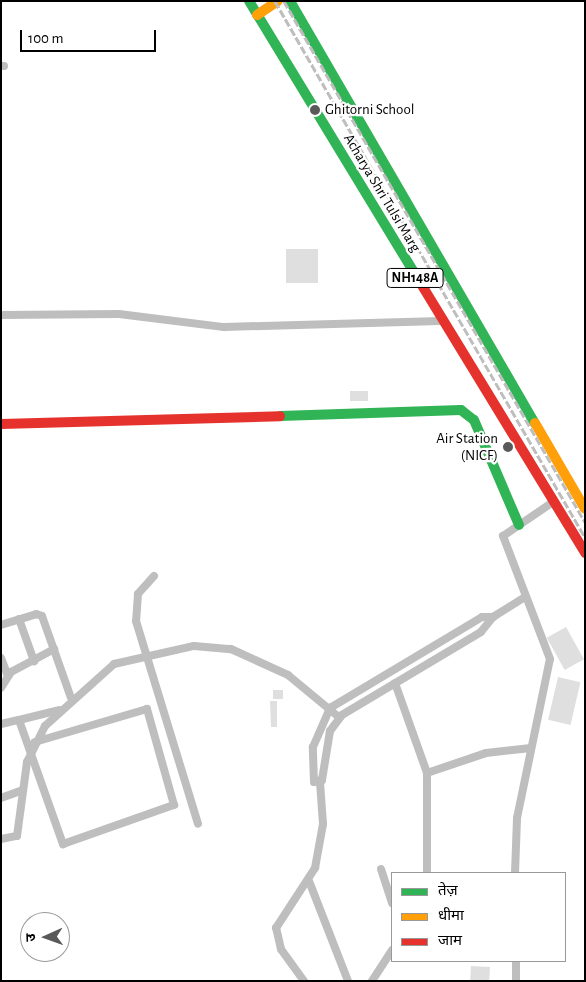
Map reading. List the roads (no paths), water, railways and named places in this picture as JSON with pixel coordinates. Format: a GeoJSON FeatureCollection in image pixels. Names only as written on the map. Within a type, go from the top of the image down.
{"type":"FeatureCollection","features":[{"type":"Feature","properties":{"kind":"main road","name":"Acharya Shri Tulsi Marg"},"geometry":{"type":"LineString","coordinates":[[249,1],[440,321],[585,553]]}},
{"type":"Feature","properties":{"kind":"main road"},"geometry":{"type":"LineString","coordinates":[[257,16],[278,1]]}},
{"type":"Feature","properties":{"kind":"main road","name":"Acharya Shri Tulsi Marg"},"geometry":{"type":"LineString","coordinates":[[290,1],[585,509]]}},
{"type":"Feature","properties":{"kind":"main road"},"geometry":{"type":"LineString","coordinates":[[1,424],[461,410],[474,420],[518,525]]}},
{"type":"Feature","properties":{"kind":"street"},"geometry":{"type":"LineString","coordinates":[[1,315],[120,314],[224,328],[440,321]]}},
{"type":"Feature","properties":{"kind":"street"},"geometry":{"type":"LineString","coordinates":[[515,872],[517,818],[550,659],[502,542],[506,533],[553,502]]}},
{"type":"Feature","properties":{"kind":"street"},"geometry":{"type":"LineString","coordinates":[[154,576],[140,590],[136,606],[144,656],[198,824]]}},
{"type":"Feature","properties":{"kind":"street"},"geometry":{"type":"LineString","coordinates":[[320,782],[312,780],[310,762],[330,708],[482,618],[493,617],[524,598]]}},
{"type":"Feature","properties":{"kind":"street"},"geometry":{"type":"LineString","coordinates":[[1,625],[19,619],[42,616],[71,698]]}},
{"type":"Feature","properties":{"kind":"street"},"geometry":{"type":"LineString","coordinates":[[304,981],[281,949],[276,928],[309,881],[323,824],[320,782],[330,731],[340,718],[394,683],[487,628],[493,617]]}},
{"type":"Feature","properties":{"kind":"street"},"geometry":{"type":"LineString","coordinates":[[19,619],[34,661]]}},
{"type":"Feature","properties":{"kind":"street"},"geometry":{"type":"LineString","coordinates":[[1,839],[17,836],[30,751],[35,742],[59,710],[107,668],[144,656],[194,646],[231,649],[288,675],[340,718]]}},
{"type":"Feature","properties":{"kind":"street"},"geometry":{"type":"LineString","coordinates":[[1,688],[8,676],[54,649]]}},
{"type":"Feature","properties":{"kind":"street"},"geometry":{"type":"LineString","coordinates":[[1,658],[8,676]]}},
{"type":"Feature","properties":{"kind":"street"},"geometry":{"type":"LineString","coordinates":[[394,683],[427,772],[427,872]]}},
{"type":"Feature","properties":{"kind":"street"},"geometry":{"type":"LineString","coordinates":[[20,720],[63,844],[174,805],[147,709],[35,742]]}},
{"type":"Feature","properties":{"kind":"street"},"geometry":{"type":"LineString","coordinates":[[1,724],[59,710]]}},
{"type":"Feature","properties":{"kind":"street"},"geometry":{"type":"LineString","coordinates":[[427,772],[486,753],[531,748]]}},
{"type":"Feature","properties":{"kind":"street"},"geometry":{"type":"LineString","coordinates":[[1,798],[23,790]]}},
{"type":"Feature","properties":{"kind":"street"},"geometry":{"type":"LineString","coordinates":[[381,869],[391,900]]}},
{"type":"Feature","properties":{"kind":"street"},"geometry":{"type":"LineString","coordinates":[[309,881],[348,981]]}},
{"type":"Feature","properties":{"kind":"street"},"geometry":{"type":"LineString","coordinates":[[372,981],[391,952]]}},
{"type":"Feature","properties":{"kind":"street"},"geometry":{"type":"LineString","coordinates":[[516,962],[516,981]]}},
{"type":"Feature","properties":{"kind":"railway"},"geometry":{"type":"LineString","coordinates":[[275,1],[585,537]]}},
{"type":"Feature","properties":{"kind":"railway"},"geometry":{"type":"LineString","coordinates":[[284,1],[585,522]]}},
{"type":"Feature","properties":{"kind":"place","name":"Ghitorni School"},"geometry":{"type":"Point","coordinates":[315,110]}},
{"type":"Feature","properties":{"kind":"place","name":"Air Station (NICF)"},"geometry":{"type":"Point","coordinates":[508,447]}}]}
